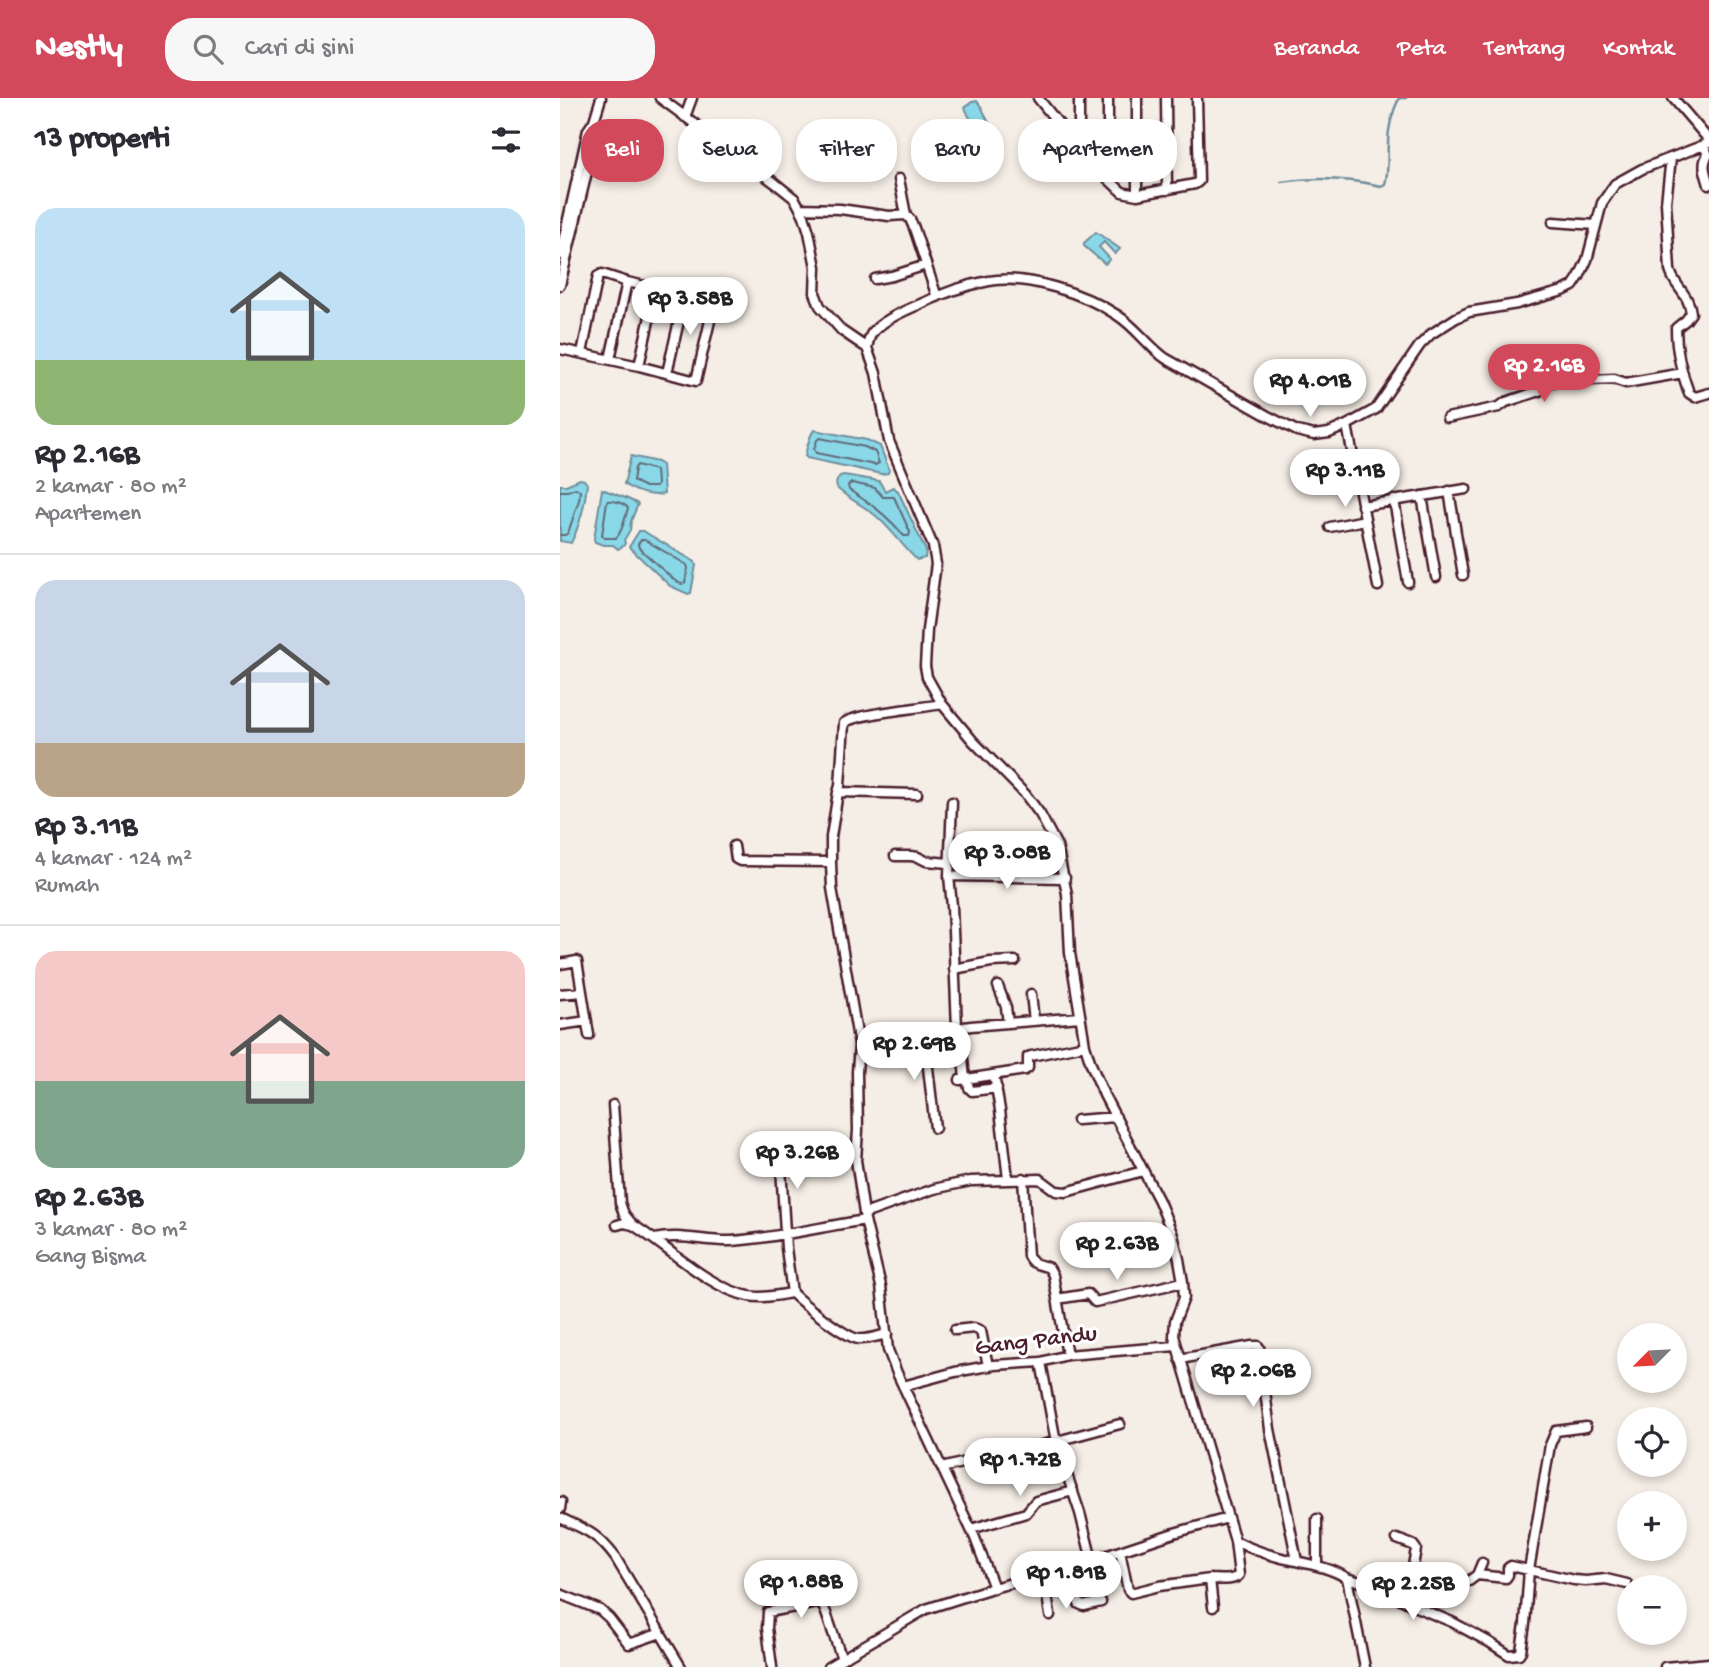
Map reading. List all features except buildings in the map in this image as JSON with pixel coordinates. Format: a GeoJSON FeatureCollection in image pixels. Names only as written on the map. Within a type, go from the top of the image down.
{"type":"FeatureCollection","features":[{"type":"Feature","properties":{"kind":"street"},"geometry":{"type":"LineString","coordinates":[[595,119],[601,98]]}},
{"type":"Feature","properties":{"kind":"street"},"geometry":{"type":"LineString","coordinates":[[660,98],[775,183],[795,199],[800,208],[809,232],[820,306],[842,331],[867,348],[876,373],[889,441],[936,555],[927,630],[925,666],[928,677],[942,704],[973,741],[1025,794],[1040,814],[1057,846],[1065,878],[1070,953],[1085,1045],[1104,1095],[1159,1201],[1174,1240],[1183,1282],[1183,1303],[1173,1328],[1176,1346],[1235,1541],[1238,1576],[1131,1592],[1128,1590],[1120,1551]]}},
{"type":"Feature","properties":{"kind":"street"},"geometry":{"type":"LineString","coordinates":[[685,117],[692,98]]}},
{"type":"Feature","properties":{"kind":"street"},"geometry":{"type":"LineString","coordinates":[[1038,98],[1056,119]]}},
{"type":"Feature","properties":{"kind":"street"},"geometry":{"type":"LineString","coordinates":[[1049,98],[1050,112]]}},
{"type":"Feature","properties":{"kind":"street"},"geometry":{"type":"LineString","coordinates":[[1079,98],[1079,119]]}},
{"type":"Feature","properties":{"kind":"street"},"geometry":{"type":"LineString","coordinates":[[1108,98],[1108,119]]}},
{"type":"Feature","properties":{"kind":"street"},"geometry":{"type":"LineString","coordinates":[[1137,98],[1137,195]]}},
{"type":"Feature","properties":{"kind":"street"},"geometry":{"type":"LineString","coordinates":[[1166,98],[1167,190]]}},
{"type":"Feature","properties":{"kind":"street"},"geometry":{"type":"LineString","coordinates":[[1111,182],[1122,192],[1137,195],[1199,181],[1197,98]]}},
{"type":"Feature","properties":{"kind":"street"},"geometry":{"type":"LineString","coordinates":[[1673,98],[1708,143],[1709,155],[1704,163],[1709,184]]}},
{"type":"Feature","properties":{"kind":"street"},"geometry":{"type":"LineString","coordinates":[[867,348],[872,334],[900,312],[937,297],[990,281],[1033,283],[1069,292],[1117,314],[1166,358],[1297,431],[1319,435],[1329,433],[1376,409],[1420,345],[1431,334],[1456,318],[1469,312],[1517,304],[1573,286],[1587,260],[1602,203],[1615,184],[1642,169],[1708,143]]}},
{"type":"Feature","properties":{"kind":"street"},"geometry":{"type":"LineString","coordinates":[[1671,158],[1666,202],[1670,270],[1688,300],[1691,313],[1676,331],[1689,393],[1698,397],[1709,393]]}},
{"type":"Feature","properties":{"kind":"street"},"geometry":{"type":"LineString","coordinates":[[560,255],[581,161]]}},
{"type":"Feature","properties":{"kind":"street"},"geometry":{"type":"LineString","coordinates":[[899,179],[906,215],[914,228],[937,297]]}},
{"type":"Feature","properties":{"kind":"street"},"geometry":{"type":"LineString","coordinates":[[560,285],[585,182]]}},
{"type":"Feature","properties":{"kind":"street"},"geometry":{"type":"LineString","coordinates":[[800,208],[840,209],[889,216],[906,215]]}},
{"type":"Feature","properties":{"kind":"street"},"geometry":{"type":"LineString","coordinates":[[1553,222],[1596,225]]}},
{"type":"Feature","properties":{"kind":"street"},"geometry":{"type":"LineString","coordinates":[[875,279],[926,265]]}},
{"type":"Feature","properties":{"kind":"street"},"geometry":{"type":"LineString","coordinates":[[560,349],[696,381],[712,312],[712,301],[602,274],[598,276],[582,353]]}},
{"type":"Feature","properties":{"kind":"street"},"geometry":{"type":"LineString","coordinates":[[610,359],[627,282]]}},
{"type":"Feature","properties":{"kind":"street"},"geometry":{"type":"LineString","coordinates":[[639,366],[656,289]]}},
{"type":"Feature","properties":{"kind":"street"},"geometry":{"type":"LineString","coordinates":[[667,373],[685,295]]}},
{"type":"Feature","properties":{"kind":"street"},"geometry":{"type":"LineString","coordinates":[[1447,418],[1496,408],[1539,391],[1543,382],[1614,379],[1626,383],[1683,373]]}},
{"type":"Feature","properties":{"kind":"street"},"geometry":{"type":"LineString","coordinates":[[1347,425],[1378,586]]}},
{"type":"Feature","properties":{"kind":"street"},"geometry":{"type":"LineString","coordinates":[[1362,506],[1466,489]]}},
{"type":"Feature","properties":{"kind":"street"},"geometry":{"type":"LineString","coordinates":[[1449,491],[1463,575]]}},
{"type":"Feature","properties":{"kind":"street"},"geometry":{"type":"LineString","coordinates":[[1422,496],[1436,577]]}},
{"type":"Feature","properties":{"kind":"street"},"geometry":{"type":"LineString","coordinates":[[1394,500],[1408,582]]}},
{"type":"Feature","properties":{"kind":"street"},"geometry":{"type":"LineString","coordinates":[[1330,527],[1365,520]]}},
{"type":"Feature","properties":{"kind":"street"},"geometry":{"type":"LineString","coordinates":[[942,704],[865,716],[846,722],[840,786],[831,837],[832,888],[859,1045],[856,1160],[864,1217],[881,1286],[890,1358],[971,1528],[994,1588]]}},
{"type":"Feature","properties":{"kind":"street"},"geometry":{"type":"LineString","coordinates":[[838,792],[917,794]]}},
{"type":"Feature","properties":{"kind":"street"},"geometry":{"type":"LineString","coordinates":[[952,802],[948,876],[964,1079],[972,1091],[997,1088]]}},
{"type":"Feature","properties":{"kind":"street"},"geometry":{"type":"LineString","coordinates":[[734,846],[736,859],[740,861],[831,862]]}},
{"type":"Feature","properties":{"kind":"street"},"geometry":{"type":"LineString","coordinates":[[895,856],[949,863]]}},
{"type":"Feature","properties":{"kind":"street"},"geometry":{"type":"LineString","coordinates":[[948,876],[1065,878]]}},
{"type":"Feature","properties":{"kind":"street"},"geometry":{"type":"LineString","coordinates":[[560,964],[577,961],[589,1035]]}},
{"type":"Feature","properties":{"kind":"street"},"geometry":{"type":"LineString","coordinates":[[954,969],[991,962],[1015,961]]}},
{"type":"Feature","properties":{"kind":"street"},"geometry":{"type":"LineString","coordinates":[[998,986],[1009,1023]]}},
{"type":"Feature","properties":{"kind":"street"},"geometry":{"type":"LineString","coordinates":[[560,995],[582,992]]}},
{"type":"Feature","properties":{"kind":"street"},"geometry":{"type":"LineString","coordinates":[[1031,994],[1034,1021]]}},
{"type":"Feature","properties":{"kind":"street"},"geometry":{"type":"LineString","coordinates":[[859,1045],[959,1028],[1080,1017]]}},
{"type":"Feature","properties":{"kind":"street"},"geometry":{"type":"LineString","coordinates":[[560,1025],[587,1021]]}},
{"type":"Feature","properties":{"kind":"street"},"geometry":{"type":"LineString","coordinates":[[923,1033],[935,1128]]}},
{"type":"Feature","properties":{"kind":"street"},"geometry":{"type":"LineString","coordinates":[[964,1079],[1027,1069],[1027,1059],[1031,1056],[1085,1045]]}},
{"type":"Feature","properties":{"kind":"street"},"geometry":{"type":"LineString","coordinates":[[994,1075],[1008,1179]]}},
{"type":"Feature","properties":{"kind":"street"},"geometry":{"type":"LineString","coordinates":[[614,1105],[620,1203],[624,1214],[633,1225],[712,1281],[738,1293],[758,1297],[792,1293]]}},
{"type":"Feature","properties":{"kind":"street"},"geometry":{"type":"LineString","coordinates":[[1077,1120],[1116,1117]]}},
{"type":"Feature","properties":{"kind":"street"},"geometry":{"type":"LineString","coordinates":[[780,1151],[792,1293],[828,1322],[855,1338],[866,1339],[887,1334]]}},
{"type":"Feature","properties":{"kind":"street"},"geometry":{"type":"LineString","coordinates":[[655,1239],[667,1237],[718,1241],[786,1234],[864,1217],[934,1189],[971,1181],[1040,1179],[1056,1191],[1066,1192],[1143,1171]]}},
{"type":"Feature","properties":{"kind":"street"},"geometry":{"type":"LineString","coordinates":[[1023,1178],[1028,1256],[1032,1262],[1051,1270],[1068,1355]]}},
{"type":"Feature","properties":{"kind":"street"},"geometry":{"type":"LineString","coordinates":[[617,1225],[633,1225]]}},
{"type":"Feature","properties":{"kind":"street"},"geometry":{"type":"LineString","coordinates":[[1081,1259],[1174,1240]]}},
{"type":"Feature","properties":{"kind":"street"},"geometry":{"type":"LineString","coordinates":[[1057,1299],[1088,1294],[1095,1302],[1183,1282]]}},
{"type":"Feature","properties":{"kind":"street"},"geometry":{"type":"LineString","coordinates":[[955,1330],[974,1328],[981,1331],[988,1366]]}},
{"type":"Feature","properties":{"kind":"street","name":"Gang Pandu"},"geometry":{"type":"LineString","coordinates":[[903,1386],[988,1366],[1041,1362],[1068,1355],[1176,1346]]}},
{"type":"Feature","properties":{"kind":"street"},"geometry":{"type":"LineString","coordinates":[[1180,1359],[1259,1347],[1270,1429],[1297,1561]]}},
{"type":"Feature","properties":{"kind":"street"},"geometry":{"type":"LineString","coordinates":[[1041,1362],[1056,1442],[1080,1513],[1092,1560]]}},
{"type":"Feature","properties":{"kind":"street"},"geometry":{"type":"LineString","coordinates":[[942,1468],[1056,1442],[1120,1424]]}},
{"type":"Feature","properties":{"kind":"street"},"geometry":{"type":"LineString","coordinates":[[1235,1541],[1380,1588],[1452,1622],[1510,1655],[1517,1656],[1521,1651],[1529,1570],[1553,1436],[1556,1430],[1586,1427]]}},
{"type":"Feature","properties":{"kind":"street"},"geometry":{"type":"LineString","coordinates":[[971,1528],[1026,1513],[1036,1501],[1073,1491]]}},
{"type":"Feature","properties":{"kind":"street"},"geometry":{"type":"LineString","coordinates":[[560,1518],[588,1531],[605,1543],[681,1667]]}},
{"type":"Feature","properties":{"kind":"street"},"geometry":{"type":"LineString","coordinates":[[828,1667],[926,1609],[1228,1518]]}},
{"type":"Feature","properties":{"kind":"street"},"geometry":{"type":"LineString","coordinates":[[1317,1518],[1317,1566]]}},
{"type":"Feature","properties":{"kind":"street"},"geometry":{"type":"LineString","coordinates":[[1397,1539],[1413,1545],[1416,1549],[1411,1577],[1399,1598]]}},
{"type":"Feature","properties":{"kind":"street"},"geometry":{"type":"LineString","coordinates":[[1411,1577],[1469,1581],[1476,1575],[1482,1563]]}},
{"type":"Feature","properties":{"kind":"street"},"geometry":{"type":"LineString","coordinates":[[1476,1575],[1506,1578],[1511,1566],[1574,1580],[1606,1579],[1617,1582]]}},
{"type":"Feature","properties":{"kind":"street"},"geometry":{"type":"LineString","coordinates":[[1072,1567],[1079,1604],[1084,1606],[1101,1602]]}},
{"type":"Feature","properties":{"kind":"street"},"geometry":{"type":"LineString","coordinates":[[1044,1574],[1050,1615]]}},
{"type":"Feature","properties":{"kind":"street"},"geometry":{"type":"LineString","coordinates":[[1347,1578],[1365,1667]]}},
{"type":"Feature","properties":{"kind":"street"},"geometry":{"type":"LineString","coordinates":[[1210,1579],[1213,1607]]}},
{"type":"Feature","properties":{"kind":"street"},"geometry":{"type":"LineString","coordinates":[[560,1594],[600,1610],[630,1644],[660,1633]]}},
{"type":"Feature","properties":{"kind":"street"},"geometry":{"type":"LineString","coordinates":[[772,1667],[767,1628],[768,1612],[817,1603],[823,1606],[842,1659]]}},
{"type":"Feature","properties":{"kind":"street"},"geometry":{"type":"LineString","coordinates":[[1665,1667],[1709,1663]]}},
{"type":"Feature","properties":{"kind":"water"},"geometry":{"type":"Polygon","coordinates":[[[977,101],[987,119],[971,119],[965,107],[977,101]]]}},
{"type":"Feature","properties":{"kind":"water"},"geometry":{"type":"Polygon","coordinates":[[[1096,232],[1120,249],[1115,254],[1104,242],[1099,247],[1110,259],[1105,264],[1084,246],[1096,232]]]}},
{"type":"Feature","properties":{"kind":"water"},"geometry":{"type":"Polygon","coordinates":[[[814,430],[867,440],[880,446],[888,473],[881,474],[807,458],[807,445],[814,430]]]}},
{"type":"Feature","properties":{"kind":"water"},"geometry":{"type":"Polygon","coordinates":[[[631,456],[662,465],[664,494],[643,493],[624,484],[631,456]]]}},
{"type":"Feature","properties":{"kind":"water"},"geometry":{"type":"Polygon","coordinates":[[[844,475],[879,481],[885,491],[893,487],[898,491],[926,551],[925,558],[917,560],[877,517],[838,489],[837,481],[844,475]]]}},
{"type":"Feature","properties":{"kind":"water"},"geometry":{"type":"Polygon","coordinates":[[[580,479],[587,484],[579,522],[571,543],[560,541],[560,485],[580,479]]]}},
{"type":"Feature","properties":{"kind":"water"},"geometry":{"type":"Polygon","coordinates":[[[602,489],[638,504],[625,543],[618,549],[613,545],[595,542],[594,539],[602,489]]]}},
{"type":"Feature","properties":{"kind":"water"},"geometry":{"type":"Polygon","coordinates":[[[639,531],[695,562],[691,593],[670,586],[629,547],[639,531]]]}},
{"type":"Feature","properties":{"kind":"waterway"},"geometry":{"type":"LineString","coordinates":[[1281,182],[1319,179],[1381,186],[1385,184],[1391,120],[1399,98],[1406,98]]}}]}
